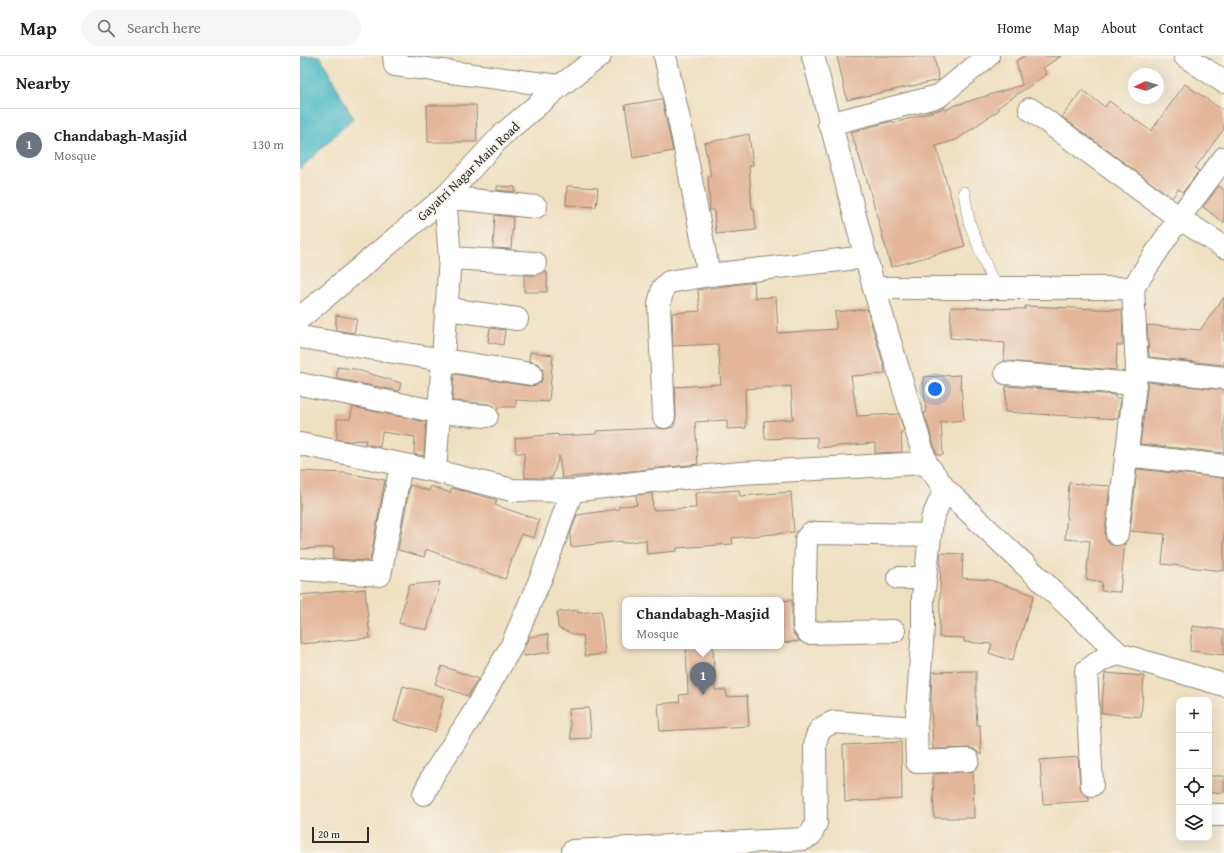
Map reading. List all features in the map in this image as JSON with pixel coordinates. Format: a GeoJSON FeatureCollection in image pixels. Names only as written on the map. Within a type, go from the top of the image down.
{"type":"FeatureCollection","features":[{"type":"Feature","properties":{"kind":"street"},"geometry":{"type":"LineString","coordinates":[[394,56],[396,65],[560,86]]}},
{"type":"Feature","properties":{"kind":"street","name":"Gayatri Nagar Main Road"},"geometry":{"type":"LineString","coordinates":[[300,318],[445,197],[502,136],[560,86],[600,56]]}},
{"type":"Feature","properties":{"kind":"street"},"geometry":{"type":"LineString","coordinates":[[665,56],[710,275]]}},
{"type":"Feature","properties":{"kind":"street"},"geometry":{"type":"LineString","coordinates":[[813,56],[829,124],[874,288],[926,463],[945,489],[1119,654],[1224,685]]}},
{"type":"Feature","properties":{"kind":"street"},"geometry":{"type":"LineString","coordinates":[[829,124],[939,96],[988,56]]}},
{"type":"Feature","properties":{"kind":"street"},"geometry":{"type":"LineString","coordinates":[[1186,56],[1224,82]]}},
{"type":"Feature","properties":{"kind":"street"},"geometry":{"type":"LineString","coordinates":[[1030,109],[1179,218],[1224,247]]}},
{"type":"Feature","properties":{"kind":"street"},"geometry":{"type":"LineString","coordinates":[[1117,534],[1135,376],[1133,288],[1179,218],[1224,158]]}},
{"type":"Feature","properties":{"kind":"street"},"geometry":{"type":"LineString","coordinates":[[435,471],[448,309],[450,258],[445,197],[536,207]]}},
{"type":"Feature","properties":{"kind":"street"},"geometry":{"type":"LineString","coordinates":[[664,417],[659,304],[663,288],[669,282],[710,275],[866,257]]}},
{"type":"Feature","properties":{"kind":"street"},"geometry":{"type":"LineString","coordinates":[[450,258],[535,263]]}},
{"type":"Feature","properties":{"kind":"street"},"geometry":{"type":"LineString","coordinates":[[874,288],[1133,288]]}},
{"type":"Feature","properties":{"kind":"street"},"geometry":{"type":"LineString","coordinates":[[448,309],[518,319]]}},
{"type":"Feature","properties":{"kind":"street"},"geometry":{"type":"LineString","coordinates":[[300,337],[531,374]]}},
{"type":"Feature","properties":{"kind":"street"},"geometry":{"type":"LineString","coordinates":[[1006,373],[1224,378]]}},
{"type":"Feature","properties":{"kind":"street"},"geometry":{"type":"LineString","coordinates":[[300,384],[439,412],[488,416]]}},
{"type":"Feature","properties":{"kind":"street"},"geometry":{"type":"LineString","coordinates":[[300,444],[435,471],[512,490],[572,491],[651,481],[741,473],[926,463]]}},
{"type":"Feature","properties":{"kind":"street"},"geometry":{"type":"LineString","coordinates":[[1126,455],[1224,466]]}},
{"type":"Feature","properties":{"kind":"street"},"geometry":{"type":"LineString","coordinates":[[300,569],[380,575],[401,465]]}},
{"type":"Feature","properties":{"kind":"street"},"geometry":{"type":"LineString","coordinates":[[945,489],[932,520],[925,578],[916,728],[917,762],[968,760]]}},
{"type":"Feature","properties":{"kind":"street"},"geometry":{"type":"LineString","coordinates":[[424,794],[433,775],[471,717],[511,647],[542,573],[572,491]]}},
{"type":"Feature","properties":{"kind":"street"},"geometry":{"type":"LineString","coordinates":[[894,631],[809,633],[804,627],[806,539],[810,534],[818,532],[930,535]]}},
{"type":"Feature","properties":{"kind":"street"},"geometry":{"type":"LineString","coordinates":[[898,578],[925,578]]}},
{"type":"Feature","properties":{"kind":"street"},"geometry":{"type":"LineString","coordinates":[[1092,785],[1086,671],[1103,658],[1119,654]]}},
{"type":"Feature","properties":{"kind":"street"},"geometry":{"type":"LineString","coordinates":[[573,851],[795,847],[811,835],[816,823],[815,746],[817,734],[822,727],[834,722],[916,728]]}},
{"type":"Feature","properties":{"kind":"street"},"geometry":{"type":"LineString","coordinates":[[1212,815],[1224,815]]}},
{"type":"Feature","properties":{"kind":"lane"},"geometry":{"type":"LineString","coordinates":[[964,192],[969,222],[996,288]]}},
{"type":"Feature","properties":{"kind":"water"},"geometry":{"type":"Polygon","coordinates":[[[300,56],[320,56],[353,118],[300,169],[300,56]]]}},
{"type":"Feature","properties":{"kind":"building"},"geometry":{"type":"Polygon","coordinates":[[[837,56],[934,56],[939,80],[847,100],[837,56]]]}},
{"type":"Feature","properties":{"kind":"building"},"geometry":{"type":"Polygon","coordinates":[[[1024,56],[1061,56],[1043,68],[1047,74],[997,108],[999,110],[956,140],[936,146],[965,246],[891,267],[867,180],[851,132],[893,121],[894,123],[945,108],[945,111],[953,106],[1022,85],[1016,61],[1024,56]]]}},
{"type":"Feature","properties":{"kind":"building"},"geometry":{"type":"Polygon","coordinates":[[[1185,84],[1224,111],[1224,129],[1195,168],[1199,171],[1183,192],[1178,189],[1172,198],[1062,117],[1082,90],[1105,107],[1109,101],[1151,131],[1185,84]]]}},
{"type":"Feature","properties":{"kind":"building"},"geometry":{"type":"Polygon","coordinates":[[[662,99],[673,151],[633,158],[625,105],[662,99]]]}},
{"type":"Feature","properties":{"kind":"building"},"geometry":{"type":"Polygon","coordinates":[[[427,105],[476,105],[477,142],[428,142],[427,105]]]}},
{"type":"Feature","properties":{"kind":"building"},"geometry":{"type":"Polygon","coordinates":[[[749,134],[753,165],[749,166],[752,209],[754,208],[756,230],[716,234],[714,210],[710,210],[708,176],[711,176],[704,143],[749,134]]]}},
{"type":"Feature","properties":{"kind":"building"},"geometry":{"type":"Polygon","coordinates":[[[497,186],[515,187],[515,192],[497,190],[497,186]]]}},
{"type":"Feature","properties":{"kind":"building"},"geometry":{"type":"Polygon","coordinates":[[[567,186],[598,188],[596,207],[566,205],[567,186]]]}},
{"type":"Feature","properties":{"kind":"building"},"geometry":{"type":"Polygon","coordinates":[[[1219,186],[1224,190],[1224,223],[1203,207],[1219,186]]]}},
{"type":"Feature","properties":{"kind":"building"},"geometry":{"type":"Polygon","coordinates":[[[495,215],[513,217],[511,249],[493,248],[495,215]]]}},
{"type":"Feature","properties":{"kind":"building"},"geometry":{"type":"Polygon","coordinates":[[[547,272],[547,292],[524,292],[524,275],[535,275],[547,272]]]}},
{"type":"Feature","properties":{"kind":"building"},"geometry":{"type":"Polygon","coordinates":[[[754,282],[755,298],[776,297],[778,333],[836,329],[835,312],[867,309],[885,374],[851,376],[857,416],[899,414],[904,431],[901,432],[902,452],[875,453],[875,443],[817,448],[817,437],[765,439],[764,421],[793,419],[791,386],[745,389],[746,428],[727,429],[727,420],[695,422],[698,464],[562,478],[559,456],[552,478],[525,478],[524,453],[516,453],[515,438],[558,434],[558,436],[596,434],[596,431],[658,428],[665,429],[674,427],[676,416],[675,387],[721,384],[718,344],[673,346],[672,313],[700,311],[698,290],[754,282]]]}},
{"type":"Feature","properties":{"kind":"building"},"geometry":{"type":"Polygon","coordinates":[[[1224,297],[1224,365],[1149,357],[1147,325],[1200,330],[1224,297]]]}},
{"type":"Feature","properties":{"kind":"building"},"geometry":{"type":"Polygon","coordinates":[[[1025,306],[1122,310],[1123,345],[1117,345],[1116,370],[1004,361],[1005,343],[950,338],[951,307],[1025,309],[1025,306]]]}},
{"type":"Feature","properties":{"kind":"building"},"geometry":{"type":"Polygon","coordinates":[[[336,315],[357,319],[354,333],[336,330],[336,315]]]}},
{"type":"Feature","properties":{"kind":"building"},"geometry":{"type":"Polygon","coordinates":[[[490,328],[505,330],[503,345],[488,342],[490,328]]]}},
{"type":"Feature","properties":{"kind":"building"},"geometry":{"type":"Polygon","coordinates":[[[530,352],[553,355],[549,402],[516,400],[516,407],[498,407],[498,410],[494,406],[488,404],[452,401],[454,374],[529,386],[536,385],[541,382],[543,370],[539,364],[529,361],[530,352]]]}},
{"type":"Feature","properties":{"kind":"building"},"geometry":{"type":"Polygon","coordinates":[[[337,367],[354,369],[401,383],[399,391],[337,379],[337,367]]]}},
{"type":"Feature","properties":{"kind":"building"},"geometry":{"type":"Polygon","coordinates":[[[960,375],[964,420],[941,422],[943,455],[937,455],[924,413],[926,413],[923,377],[960,375]]]}},
{"type":"Feature","properties":{"kind":"building"},"geometry":{"type":"Polygon","coordinates":[[[1148,382],[1224,390],[1224,453],[1140,444],[1148,382]]]}},
{"type":"Feature","properties":{"kind":"building"},"geometry":{"type":"Polygon","coordinates":[[[1006,386],[1115,395],[1115,398],[1121,398],[1118,419],[1005,412],[1006,386]]]}},
{"type":"Feature","properties":{"kind":"building"},"geometry":{"type":"Polygon","coordinates":[[[353,407],[426,422],[424,456],[414,454],[415,437],[382,432],[380,447],[365,444],[366,440],[348,441],[337,439],[337,419],[350,419],[353,407]]]}},
{"type":"Feature","properties":{"kind":"building"},"geometry":{"type":"Polygon","coordinates":[[[1137,469],[1224,478],[1224,571],[1162,564],[1165,534],[1130,531],[1137,469]]]}},
{"type":"Feature","properties":{"kind":"building"},"geometry":{"type":"Polygon","coordinates":[[[300,471],[344,473],[385,480],[370,561],[333,559],[334,547],[300,549],[300,471]]]}},
{"type":"Feature","properties":{"kind":"building"},"geometry":{"type":"Polygon","coordinates":[[[1069,483],[1110,486],[1105,533],[1106,539],[1110,544],[1116,546],[1125,543],[1120,592],[1101,591],[1102,582],[1086,579],[1090,541],[1065,539],[1069,483]]]}},
{"type":"Feature","properties":{"kind":"building"},"geometry":{"type":"Polygon","coordinates":[[[410,485],[429,491],[431,486],[450,493],[452,488],[497,500],[495,505],[539,520],[534,538],[521,534],[505,579],[426,549],[424,557],[398,550],[410,485]]]}},
{"type":"Feature","properties":{"kind":"building"},"geometry":{"type":"Polygon","coordinates":[[[739,490],[740,496],[791,492],[794,532],[732,538],[733,544],[677,548],[677,551],[647,554],[646,540],[622,543],[622,541],[571,547],[570,535],[577,515],[619,509],[619,506],[637,505],[636,495],[652,493],[653,510],[696,508],[695,493],[739,490]]]}},
{"type":"Feature","properties":{"kind":"building"},"geometry":{"type":"Polygon","coordinates":[[[941,553],[963,554],[962,578],[990,580],[1034,595],[1012,661],[989,653],[992,644],[964,642],[964,638],[939,637],[941,553]]]}},
{"type":"Feature","properties":{"kind":"building"},"geometry":{"type":"Polygon","coordinates":[[[440,582],[427,630],[399,623],[409,585],[440,582]]]}},
{"type":"Feature","properties":{"kind":"building"},"geometry":{"type":"Polygon","coordinates":[[[365,589],[370,638],[300,644],[300,595],[365,589]]]}},
{"type":"Feature","properties":{"kind":"building"},"geometry":{"type":"Polygon","coordinates":[[[792,600],[792,627],[794,635],[800,641],[784,643],[784,601],[792,600]]]}},
{"type":"Feature","properties":{"kind":"building"},"geometry":{"type":"Polygon","coordinates":[[[578,610],[578,613],[601,611],[605,654],[585,656],[583,635],[578,636],[558,628],[557,612],[578,610]]]}},
{"type":"Feature","properties":{"kind":"building"},"geometry":{"type":"Polygon","coordinates":[[[1192,626],[1224,630],[1224,655],[1190,651],[1192,626]]]}},
{"type":"Feature","properties":{"kind":"building"},"geometry":{"type":"Polygon","coordinates":[[[548,634],[550,652],[524,656],[523,650],[529,637],[548,634]]]}},
{"type":"Feature","properties":{"kind":"building"},"geometry":{"type":"Polygon","coordinates":[[[686,649],[713,649],[715,690],[726,690],[727,697],[747,696],[749,726],[660,731],[658,704],[680,702],[679,695],[688,694],[686,649]]]}},
{"type":"Feature","properties":{"kind":"building"},"geometry":{"type":"Polygon","coordinates":[[[442,666],[478,679],[468,696],[435,684],[442,666]]]}},
{"type":"Feature","properties":{"kind":"building"},"geometry":{"type":"Polygon","coordinates":[[[976,671],[977,725],[980,725],[981,755],[974,749],[968,748],[933,749],[931,703],[932,672],[976,671]]]}},
{"type":"Feature","properties":{"kind":"building"},"geometry":{"type":"Polygon","coordinates":[[[1105,673],[1144,676],[1141,717],[1101,713],[1105,673]]]}},
{"type":"Feature","properties":{"kind":"building"},"geometry":{"type":"Polygon","coordinates":[[[403,686],[444,697],[435,732],[394,721],[403,686]]]}},
{"type":"Feature","properties":{"kind":"building"},"geometry":{"type":"Polygon","coordinates":[[[589,708],[591,738],[571,739],[569,709],[589,708]]]}},
{"type":"Feature","properties":{"kind":"building"},"geometry":{"type":"Polygon","coordinates":[[[901,742],[902,799],[845,802],[843,745],[901,742]]]}},
{"type":"Feature","properties":{"kind":"building"},"geometry":{"type":"Polygon","coordinates":[[[1078,757],[1080,786],[1082,792],[1089,797],[1089,801],[1043,804],[1040,760],[1078,757]]]}},
{"type":"Feature","properties":{"kind":"building"},"geometry":{"type":"Polygon","coordinates":[[[973,771],[974,818],[934,818],[933,774],[973,771]]]}},
{"type":"Feature","properties":{"kind":"building"},"geometry":{"type":"Polygon","coordinates":[[[1212,776],[1224,776],[1224,792],[1212,793],[1212,776]]]}},
{"type":"Feature","properties":{"kind":"place","name":"Chandabagh-Masjid"},"geometry":{"type":"Point","coordinates":[703,695]}}]}
